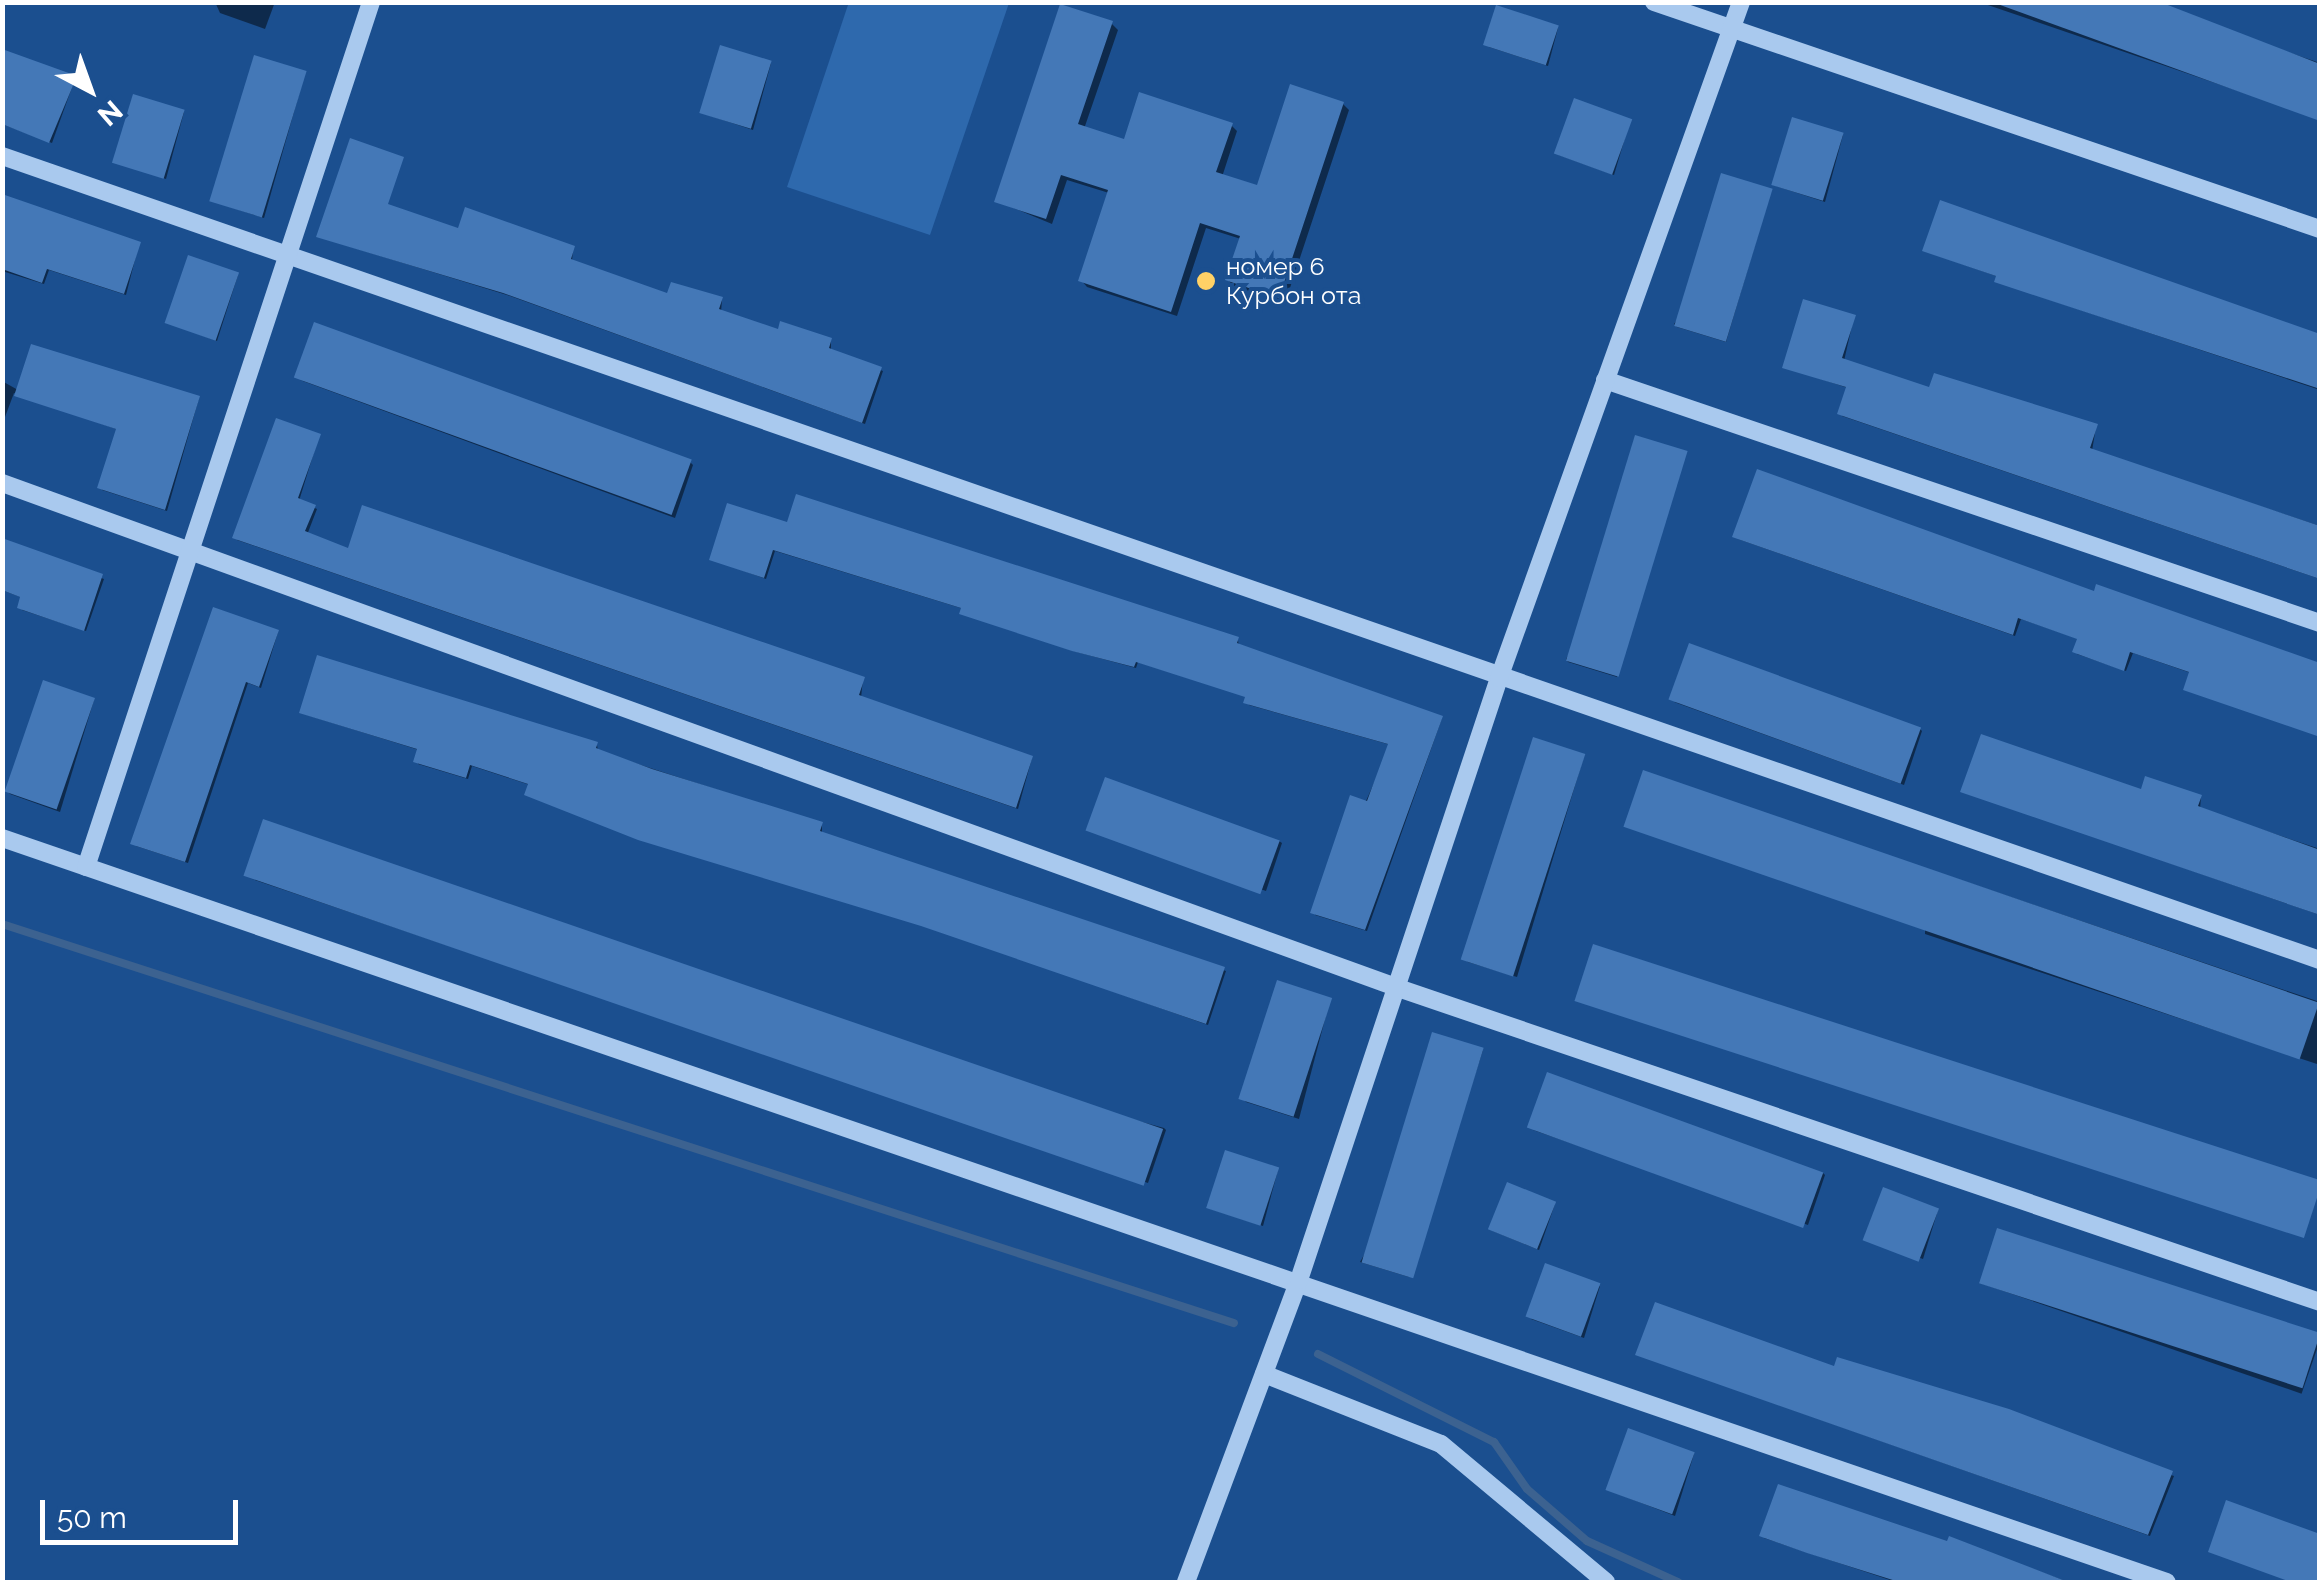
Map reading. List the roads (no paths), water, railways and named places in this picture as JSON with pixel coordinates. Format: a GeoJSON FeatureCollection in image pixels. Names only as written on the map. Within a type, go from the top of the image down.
{"type":"FeatureCollection","features":[{"type":"Feature","properties":{"kind":"street"},"geometry":{"type":"LineString","coordinates":[[86,867],[290,258],[371,2]]}},
{"type":"Feature","properties":{"kind":"street"},"geometry":{"type":"LineString","coordinates":[[1654,2],[2320,229]]}},
{"type":"Feature","properties":{"kind":"street"},"geometry":{"type":"LineString","coordinates":[[1186,1582],[1299,1280],[1401,988],[1500,678],[1742,2]]}},
{"type":"Feature","properties":{"kind":"street"},"geometry":{"type":"LineString","coordinates":[[2,156],[2320,960]]}},
{"type":"Feature","properties":{"kind":"street"},"geometry":{"type":"LineString","coordinates":[[1605,380],[2320,623]]}},
{"type":"Feature","properties":{"kind":"street"},"geometry":{"type":"LineString","coordinates":[[2,483],[1401,988],[2320,1302]]}},
{"type":"Feature","properties":{"kind":"street"},"geometry":{"type":"LineString","coordinates":[[2,838],[1299,1280],[2167,1582]]}},
{"type":"Feature","properties":{"kind":"street"},"geometry":{"type":"LineString","coordinates":[[1264,1374],[1441,1444],[1606,1582]]}},
{"type":"Feature","properties":{"kind":"waterway"},"geometry":{"type":"LineString","coordinates":[[2,924],[1234,1323]]}},
{"type":"Feature","properties":{"kind":"waterway"},"geometry":{"type":"LineString","coordinates":[[1318,1354],[1494,1442],[1527,1489],[1587,1541],[1678,1582]]}},
{"type":"Feature","properties":{"kind":"place","name":"номер 6 Курбон ота"},"geometry":{"type":"Point","coordinates":[1206,281]}}]}
